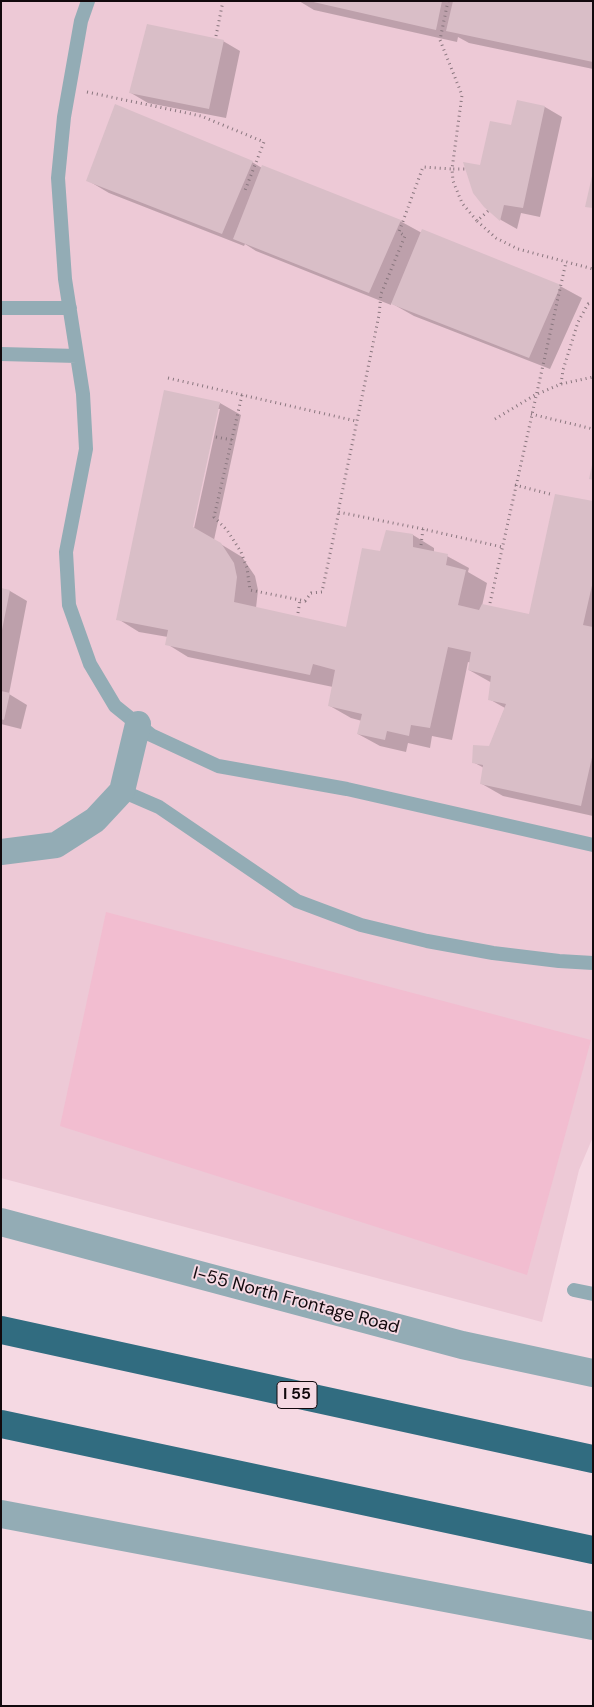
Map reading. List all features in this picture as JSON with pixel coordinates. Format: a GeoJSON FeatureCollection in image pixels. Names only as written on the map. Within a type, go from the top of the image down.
{"type":"FeatureCollection","features":[{"type":"Feature","properties":{"kind":"highway","name":"I 55"},"geometry":{"type":"LineString","coordinates":[[1,1330],[593,1459]]}},
{"type":"Feature","properties":{"kind":"highway"},"geometry":{"type":"LineString","coordinates":[[1,1424],[593,1550]]}},
{"type":"Feature","properties":{"kind":"street"},"geometry":{"type":"LineString","coordinates":[[1,852],[56,845],[95,820],[122,791],[138,724]]}},
{"type":"Feature","properties":{"kind":"street","name":"I-55 North Frontage Road"},"geometry":{"type":"LineString","coordinates":[[1,1222],[462,1346],[593,1374]]}},
{"type":"Feature","properties":{"kind":"street"},"geometry":{"type":"LineString","coordinates":[[1,1514],[593,1626]]}},
{"type":"Feature","properties":{"kind":"lane"},"geometry":{"type":"LineString","coordinates":[[88,1],[81,22],[64,117],[58,178],[65,279],[83,394],[86,449],[66,552],[69,605],[90,664],[115,706],[152,735],[218,766],[347,790],[593,844]]}},
{"type":"Feature","properties":{"kind":"lane"},"geometry":{"type":"LineString","coordinates":[[1,308],[70,308]]}},
{"type":"Feature","properties":{"kind":"lane"},"geometry":{"type":"LineString","coordinates":[[1,354],[77,356]]}},
{"type":"Feature","properties":{"kind":"lane"},"geometry":{"type":"LineString","coordinates":[[122,791],[159,808],[297,901],[361,925],[427,941],[494,953],[593,963]]}},
{"type":"Feature","properties":{"kind":"lane"},"geometry":{"type":"LineString","coordinates":[[574,1290],[593,1294]]}},
{"type":"Feature","properties":{"kind":"path"},"geometry":{"type":"LineString","coordinates":[[216,36],[223,1]]}},
{"type":"Feature","properties":{"kind":"path"},"geometry":{"type":"LineString","coordinates":[[448,1],[440,40],[462,95],[452,169],[453,181],[462,203],[477,222],[496,238],[518,249],[593,269]]}},
{"type":"Feature","properties":{"kind":"path"},"geometry":{"type":"LineString","coordinates":[[69,88],[201,116],[264,142],[244,193]]}},
{"type":"Feature","properties":{"kind":"path"},"geometry":{"type":"LineString","coordinates":[[242,395],[214,517],[227,530],[240,552],[247,568],[250,590],[305,601],[312,593],[322,592],[379,315],[381,294],[405,236],[399,232],[423,167],[465,169]]}},
{"type":"Feature","properties":{"kind":"path"},"geometry":{"type":"LineString","coordinates":[[477,222],[488,211]]}},
{"type":"Feature","properties":{"kind":"path"},"geometry":{"type":"LineString","coordinates":[[490,603],[566,262]]}},
{"type":"Feature","properties":{"kind":"path"},"geometry":{"type":"LineString","coordinates":[[561,384],[563,370],[578,322],[588,304],[593,302]]}},
{"type":"Feature","properties":{"kind":"path"},"geometry":{"type":"LineString","coordinates":[[495,419],[535,395],[561,384],[593,377]]}},
{"type":"Feature","properties":{"kind":"path"},"geometry":{"type":"LineString","coordinates":[[168,378],[356,421]]}},
{"type":"Feature","properties":{"kind":"path"},"geometry":{"type":"LineString","coordinates":[[531,414],[593,429]]}},
{"type":"Feature","properties":{"kind":"path"},"geometry":{"type":"LineString","coordinates":[[216,437],[232,440]]}},
{"type":"Feature","properties":{"kind":"path"},"geometry":{"type":"LineString","coordinates":[[515,485],[550,494]]}},
{"type":"Feature","properties":{"kind":"path"},"geometry":{"type":"LineString","coordinates":[[339,510],[338,512],[502,547]]}},
{"type":"Feature","properties":{"kind":"path"},"geometry":{"type":"LineString","coordinates":[[420,545],[423,529]]}},
{"type":"Feature","properties":{"kind":"path"},"geometry":{"type":"LineString","coordinates":[[298,613],[300,600]]}},
{"type":"Feature","properties":{"kind":"shaded area"},"geometry":{"type":"Polygon","coordinates":[[[1,1],[593,1],[593,1137],[579,1170],[542,1322],[1,1178],[1,1]]]}},
{"type":"Feature","properties":{"kind":"shaded area"},"geometry":{"type":"Polygon","coordinates":[[[106,912],[591,1040],[527,1275],[60,1126],[106,912]]]}},
{"type":"Feature","properties":{"kind":"building"},"geometry":{"type":"Polygon","coordinates":[[[309,1],[442,1],[436,30],[309,1]]]}},
{"type":"Feature","properties":{"kind":"building"},"geometry":{"type":"Polygon","coordinates":[[[453,1],[593,1],[593,62],[446,31],[453,1]]]}},
{"type":"Feature","properties":{"kind":"building"},"geometry":{"type":"Polygon","coordinates":[[[147,24],[224,40],[209,109],[129,93],[147,24]]]}},
{"type":"Feature","properties":{"kind":"building"},"geometry":{"type":"Polygon","coordinates":[[[517,100],[545,106],[523,208],[504,205],[500,221],[484,207],[473,193],[463,162],[480,165],[490,121],[511,125],[517,100]]]}},
{"type":"Feature","properties":{"kind":"building"},"geometry":{"type":"Polygon","coordinates":[[[115,104],[253,161],[222,234],[86,181],[115,104]]]}},
{"type":"Feature","properties":{"kind":"building"},"geometry":{"type":"Polygon","coordinates":[[[262,165],[401,220],[369,293],[233,239],[262,165]]]}},
{"type":"Feature","properties":{"kind":"building"},"geometry":{"type":"Polygon","coordinates":[[[593,176],[593,208],[585,207],[593,176]]]}},
{"type":"Feature","properties":{"kind":"building"},"geometry":{"type":"Polygon","coordinates":[[[422,229],[561,285],[529,358],[391,304],[422,229]]]}},
{"type":"Feature","properties":{"kind":"building"},"geometry":{"type":"Polygon","coordinates":[[[164,390],[220,402],[193,527],[221,543],[234,563],[237,577],[234,602],[346,627],[362,548],[380,551],[386,530],[413,534],[413,547],[448,554],[446,565],[466,570],[458,605],[479,610],[482,604],[529,614],[555,494],[593,501],[593,581],[583,625],[593,627],[593,753],[581,806],[480,784],[483,765],[472,763],[473,745],[489,746],[506,704],[488,700],[491,676],[468,670],[471,652],[448,647],[430,728],[411,725],[409,736],[387,731],[385,740],[357,734],[362,714],[328,706],[335,670],[313,664],[310,675],[165,645],[168,630],[116,620],[164,390]]]}},
{"type":"Feature","properties":{"kind":"building"},"geometry":{"type":"Polygon","coordinates":[[[593,465],[593,480],[589,479],[593,465]]]}},
{"type":"Feature","properties":{"kind":"building"},"geometry":{"type":"Polygon","coordinates":[[[1,588],[10,590],[2,630],[1,630],[1,588]]]}},
{"type":"Feature","properties":{"kind":"building"},"geometry":{"type":"Polygon","coordinates":[[[1,691],[10,693],[4,720],[1,719],[1,691]]]}}]}
